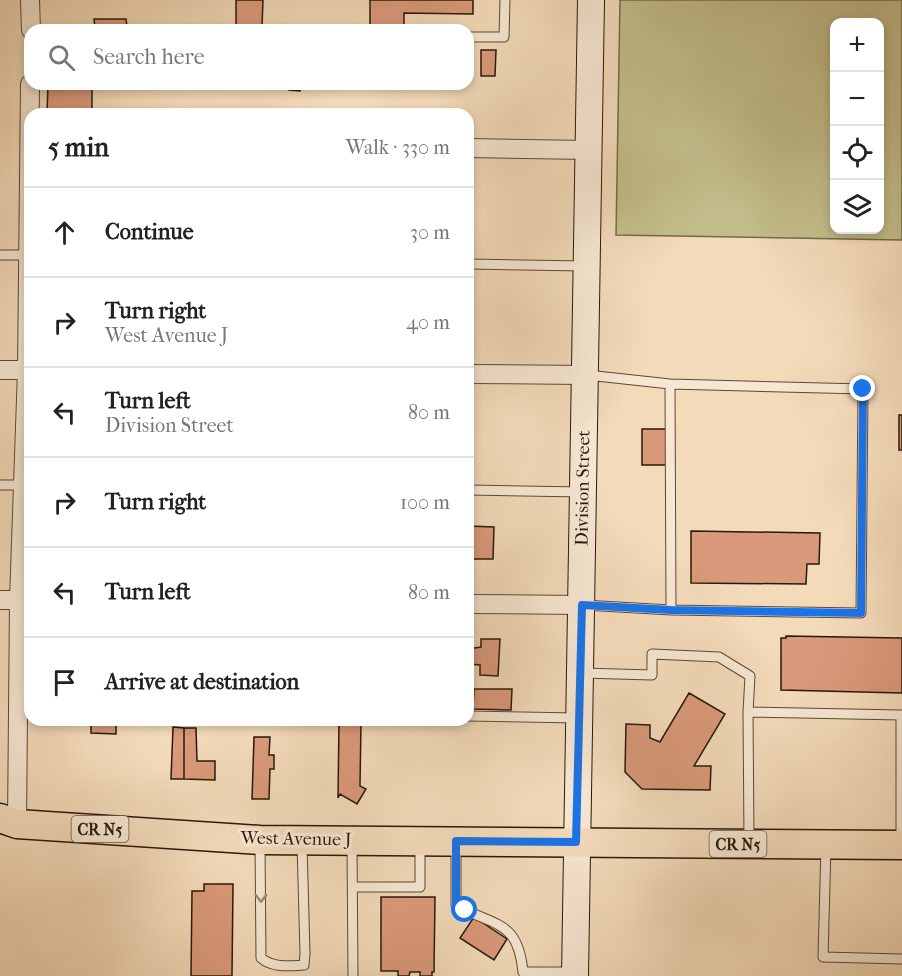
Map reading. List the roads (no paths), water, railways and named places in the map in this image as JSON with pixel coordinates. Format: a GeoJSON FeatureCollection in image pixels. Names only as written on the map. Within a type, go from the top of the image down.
{"type":"FeatureCollection","features":[{"type":"Feature","properties":{"kind":"main road","name":"Division Street"},"geometry":{"type":"LineString","coordinates":[[575,974],[591,0]]}},
{"type":"Feature","properties":{"kind":"main road","name":"West Avenue J"},"geometry":{"type":"LineString","coordinates":[[6,825],[260,840],[576,842]]}},
{"type":"Feature","properties":{"kind":"main road","name":"CR N5"},"geometry":{"type":"LineString","coordinates":[[576,842],[902,845]]}},
{"type":"Feature","properties":{"kind":"street"},"geometry":{"type":"LineString","coordinates":[[30,0],[31,24]]}},
{"type":"Feature","properties":{"kind":"street"},"geometry":{"type":"LineString","coordinates":[[30,90],[30,108]]}},
{"type":"Feature","properties":{"kind":"street"},"geometry":{"type":"LineString","coordinates":[[474,148],[588,150]]}},
{"type":"Feature","properties":{"kind":"street"},"geometry":{"type":"LineString","coordinates":[[0,370],[24,370]]}},
{"type":"Feature","properties":{"kind":"street"},"geometry":{"type":"LineString","coordinates":[[474,374],[585,375]]}},
{"type":"Feature","properties":{"kind":"street"},"geometry":{"type":"LineString","coordinates":[[0,600],[24,600]]}},
{"type":"Feature","properties":{"kind":"street"},"geometry":{"type":"LineString","coordinates":[[474,604],[582,605]]}},
{"type":"Feature","properties":{"kind":"street"},"geometry":{"type":"LineString","coordinates":[[6,825],[24,717]]}},
{"type":"Feature","properties":{"kind":"lane"},"geometry":{"type":"LineString","coordinates":[[474,37],[504,37],[505,0]]}},
{"type":"Feature","properties":{"kind":"lane"},"geometry":{"type":"LineString","coordinates":[[0,255],[24,255]]}},
{"type":"Feature","properties":{"kind":"lane"},"geometry":{"type":"LineString","coordinates":[[474,264],[587,266]]}},
{"type":"Feature","properties":{"kind":"lane"},"geometry":{"type":"LineString","coordinates":[[582,605],[671,610],[861,613],[863,389],[670,384],[585,375]]}},
{"type":"Feature","properties":{"kind":"lane"},"geometry":{"type":"LineString","coordinates":[[670,384],[671,610]]}},
{"type":"Feature","properties":{"kind":"lane"},"geometry":{"type":"LineString","coordinates":[[0,485],[24,485]]}},
{"type":"Feature","properties":{"kind":"lane"},"geometry":{"type":"LineString","coordinates":[[474,490],[583,492]]}},
{"type":"Feature","properties":{"kind":"lane"},"geometry":{"type":"LineString","coordinates":[[580,673],[652,675],[652,654],[719,657],[750,676],[749,844]]}},
{"type":"Feature","properties":{"kind":"lane"},"geometry":{"type":"LineString","coordinates":[[748,712],[901,715],[902,845]]}},
{"type":"Feature","properties":{"kind":"lane"},"geometry":{"type":"LineString","coordinates":[[474,716],[578,718]]}},
{"type":"Feature","properties":{"kind":"lane"},"geometry":{"type":"LineString","coordinates":[[260,840],[261,958],[268,964],[286,966],[304,965],[302,840]]}},
{"type":"Feature","properties":{"kind":"lane"},"geometry":{"type":"LineString","coordinates":[[352,840],[353,976]]}},
{"type":"Feature","properties":{"kind":"lane"},"geometry":{"type":"LineString","coordinates":[[353,887],[420,887],[420,841]]}},
{"type":"Feature","properties":{"kind":"lane"},"geometry":{"type":"LineString","coordinates":[[456,841],[456,905],[508,930],[517,942],[521,974],[575,974]]}},
{"type":"Feature","properties":{"kind":"lane"},"geometry":{"type":"LineString","coordinates":[[826,844],[823,957],[902,959]]}}]}
